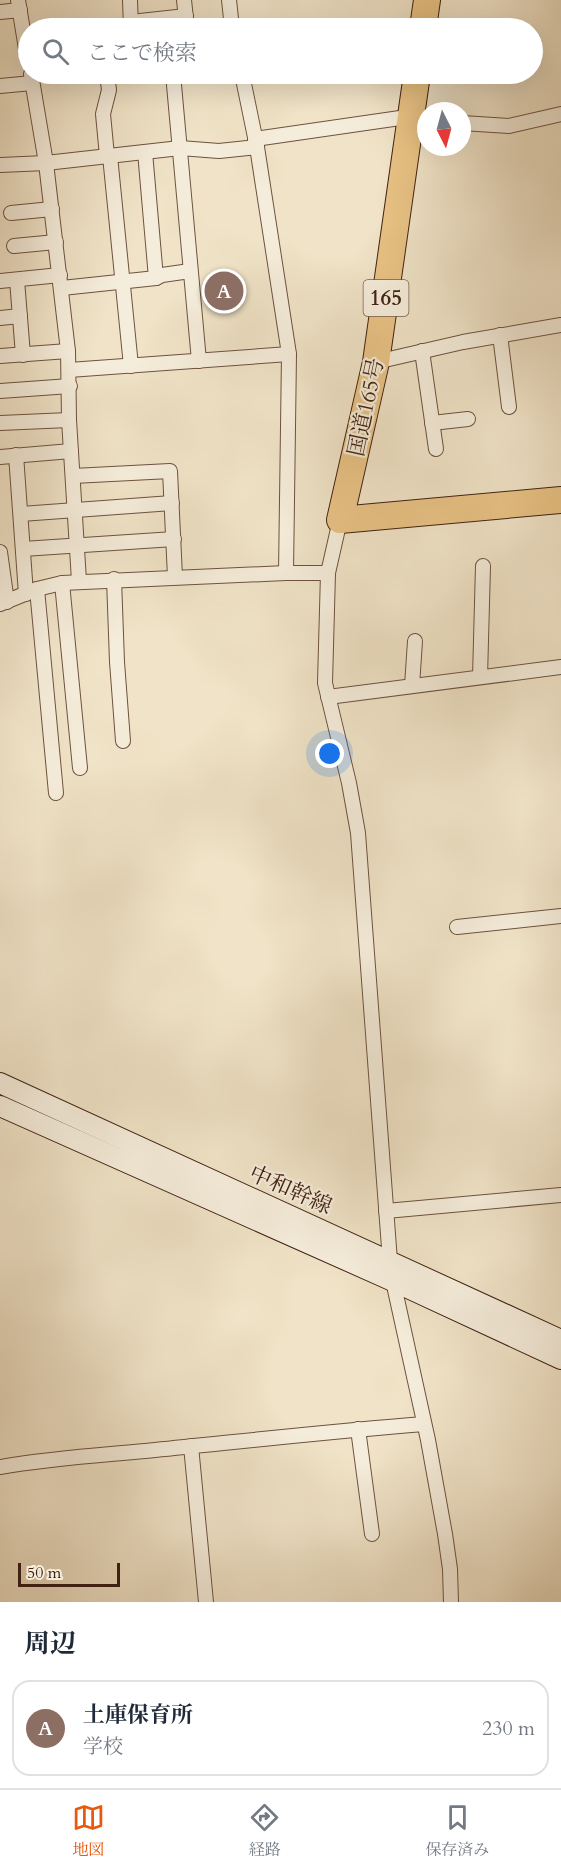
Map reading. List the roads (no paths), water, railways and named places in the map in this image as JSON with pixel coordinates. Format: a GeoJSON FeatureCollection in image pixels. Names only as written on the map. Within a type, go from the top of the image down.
{"type":"FeatureCollection","features":[{"type":"Feature","properties":{"kind":"highway"},"geometry":{"type":"LineString","coordinates":[[424,18],[427,0]]}},
{"type":"Feature","properties":{"kind":"highway","name":"国道165号"},"geometry":{"type":"LineString","coordinates":[[417,84],[418,102]]}},
{"type":"Feature","properties":{"kind":"highway","name":"国道165号"},"geometry":{"type":"LineString","coordinates":[[340,520],[376,362],[417,130]]}},
{"type":"Feature","properties":{"kind":"highway"},"geometry":{"type":"LineString","coordinates":[[340,520],[561,500]]}},
{"type":"Feature","properties":{"kind":"main road","name":"中和幹線"},"geometry":{"type":"LineString","coordinates":[[0,1083],[561,1340]]}},
{"type":"Feature","properties":{"kind":"main road","name":"中和幹線"},"geometry":{"type":"LineString","coordinates":[[0,1106],[393,1281],[561,1359]]}},
{"type":"Feature","properties":{"kind":"street"},"geometry":{"type":"LineString","coordinates":[[130,0],[131,18]]}},
{"type":"Feature","properties":{"kind":"street"},"geometry":{"type":"LineString","coordinates":[[184,0],[186,18]]}},
{"type":"Feature","properties":{"kind":"street"},"geometry":{"type":"LineString","coordinates":[[229,0],[231,18]]}},
{"type":"Feature","properties":{"kind":"street"},"geometry":{"type":"LineString","coordinates":[[0,12],[19,5]]}},
{"type":"Feature","properties":{"kind":"street"},"geometry":{"type":"LineString","coordinates":[[0,86],[18,81]]}},
{"type":"Feature","properties":{"kind":"street"},"geometry":{"type":"LineString","coordinates":[[32,84],[46,163],[68,351],[69,420],[79,581]]}},
{"type":"Feature","properties":{"kind":"street"},"geometry":{"type":"LineString","coordinates":[[108,84],[103,114],[131,366]]}},
{"type":"Feature","properties":{"kind":"street"},"geometry":{"type":"LineString","coordinates":[[174,84],[198,361]]}},
{"type":"Feature","properties":{"kind":"street"},"geometry":{"type":"LineString","coordinates":[[244,84],[256,143],[289,354],[286,573]]}},
{"type":"Feature","properties":{"kind":"street"},"geometry":{"type":"LineString","coordinates":[[471,124],[509,126],[561,114]]}},
{"type":"Feature","properties":{"kind":"street"},"geometry":{"type":"LineString","coordinates":[[0,165],[46,163],[180,148],[219,152],[256,143],[400,118],[417,119]]}},
{"type":"Feature","properties":{"kind":"street"},"geometry":{"type":"LineString","coordinates":[[145,152],[156,278]]}},
{"type":"Feature","properties":{"kind":"street"},"geometry":{"type":"LineString","coordinates":[[11,213],[52,209]]}},
{"type":"Feature","properties":{"kind":"street"},"geometry":{"type":"LineString","coordinates":[[14,246],[56,242]]}},
{"type":"Feature","properties":{"kind":"street"},"geometry":{"type":"LineString","coordinates":[[0,281],[17,279],[122,281],[156,278],[162,274],[190,271]]}},
{"type":"Feature","properties":{"kind":"street"},"geometry":{"type":"LineString","coordinates":[[17,279],[23,355]]}},
{"type":"Feature","properties":{"kind":"street"},"geometry":{"type":"LineString","coordinates":[[0,318],[20,316]]}},
{"type":"Feature","properties":{"kind":"street"},"geometry":{"type":"LineString","coordinates":[[376,362],[500,335],[561,325]]}},
{"type":"Feature","properties":{"kind":"street"},"geometry":{"type":"LineString","coordinates":[[500,335],[509,407]]}},
{"type":"Feature","properties":{"kind":"street"},"geometry":{"type":"LineString","coordinates":[[0,356],[68,351]]}},
{"type":"Feature","properties":{"kind":"street"},"geometry":{"type":"LineString","coordinates":[[422,351],[436,449]]}},
{"type":"Feature","properties":{"kind":"street"},"geometry":{"type":"LineString","coordinates":[[69,370],[289,354]]}},
{"type":"Feature","properties":{"kind":"street"},"geometry":{"type":"LineString","coordinates":[[0,391],[70,386]]}},
{"type":"Feature","properties":{"kind":"street"},"geometry":{"type":"LineString","coordinates":[[432,423],[468,419]]}},
{"type":"Feature","properties":{"kind":"street"},"geometry":{"type":"LineString","coordinates":[[0,423],[69,420]]}},
{"type":"Feature","properties":{"kind":"street"},"geometry":{"type":"LineString","coordinates":[[0,457],[71,451]]}},
{"type":"Feature","properties":{"kind":"street"},"geometry":{"type":"LineString","coordinates":[[16,455],[23,549],[32,591],[56,793]]}},
{"type":"Feature","properties":{"kind":"street"},"geometry":{"type":"LineString","coordinates":[[73,477],[170,471],[175,577]]}},
{"type":"Feature","properties":{"kind":"street"},"geometry":{"type":"LineString","coordinates":[[21,514],[172,503]]}},
{"type":"Feature","properties":{"kind":"street"},"geometry":{"type":"LineString","coordinates":[[340,520],[328,573],[325,683],[349,783],[358,833],[390,1261],[448,1551],[451,1602]]}},
{"type":"Feature","properties":{"kind":"street"},"geometry":{"type":"LineString","coordinates":[[23,549],[174,539]]}},
{"type":"Feature","properties":{"kind":"street"},"geometry":{"type":"LineString","coordinates":[[0,552],[4,603],[32,591],[79,581],[328,573]]}},
{"type":"Feature","properties":{"kind":"street"},"geometry":{"type":"LineString","coordinates":[[480,677],[483,566]]}},
{"type":"Feature","properties":{"kind":"street"},"geometry":{"type":"LineString","coordinates":[[114,579],[123,741]]}},
{"type":"Feature","properties":{"kind":"street"},"geometry":{"type":"LineString","coordinates":[[62,583],[80,768]]}},
{"type":"Feature","properties":{"kind":"street"},"geometry":{"type":"LineString","coordinates":[[412,686],[415,641]]}},
{"type":"Feature","properties":{"kind":"street"},"geometry":{"type":"LineString","coordinates":[[328,697],[561,667]]}},
{"type":"Feature","properties":{"kind":"street"},"geometry":{"type":"LineString","coordinates":[[457,927],[561,916]]}},
{"type":"Feature","properties":{"kind":"street"},"geometry":{"type":"LineString","coordinates":[[386,1211],[561,1195]]}},
{"type":"Feature","properties":{"kind":"street"},"geometry":{"type":"LineString","coordinates":[[0,1467],[67,1457],[424,1424]]}},
{"type":"Feature","properties":{"kind":"street"},"geometry":{"type":"LineString","coordinates":[[358,1429],[372,1534]]}},
{"type":"Feature","properties":{"kind":"street"},"geometry":{"type":"LineString","coordinates":[[191,1446],[206,1602]]}},
{"type":"Feature","properties":{"kind":"place","name":"土庫保育所"},"geometry":{"type":"Point","coordinates":[224,291]}}]}
